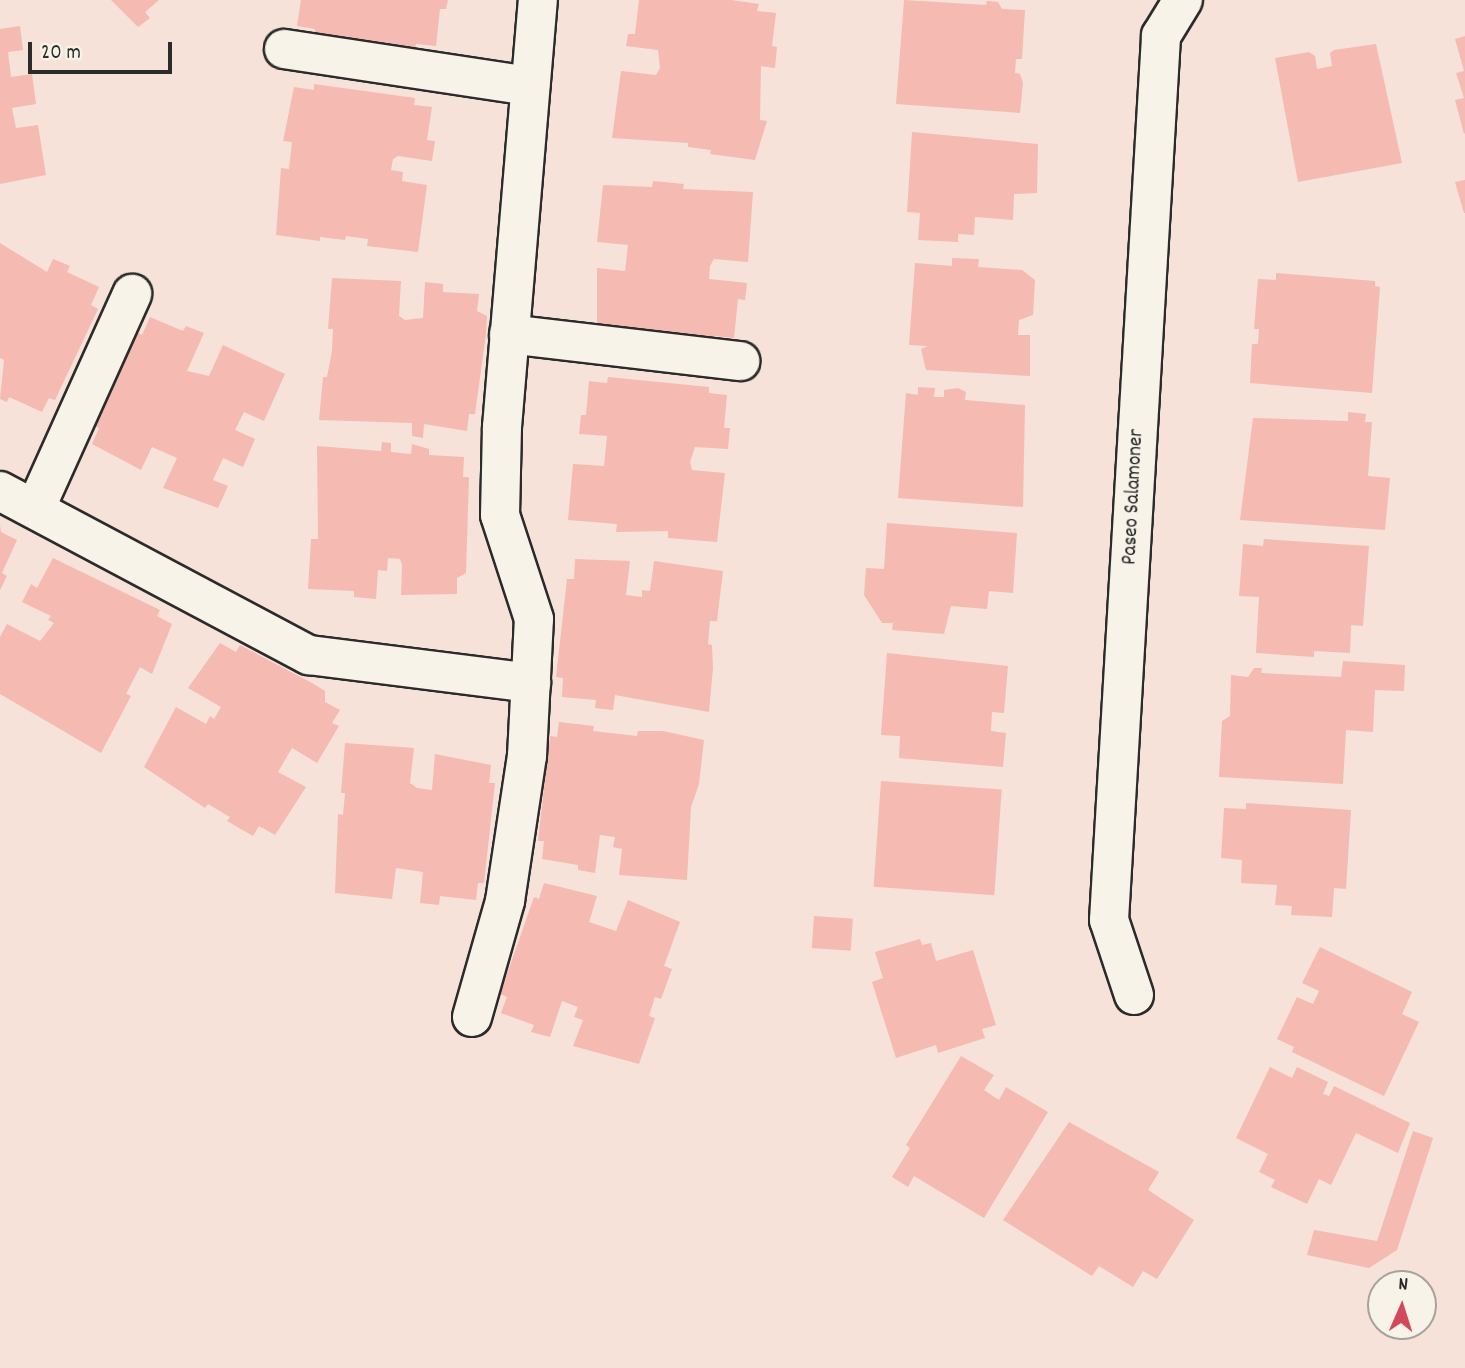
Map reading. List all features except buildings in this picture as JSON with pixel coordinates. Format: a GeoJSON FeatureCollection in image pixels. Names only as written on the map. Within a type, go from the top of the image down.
{"type":"FeatureCollection","features":[{"type":"Feature","properties":{"kind":"street"},"geometry":{"type":"LineString","coordinates":[[472,1017],[505,901],[527,756],[534,619],[500,515],[509,334],[538,0]]}},
{"type":"Feature","properties":{"kind":"street","name":"Paseo Salamoner"},"geometry":{"type":"LineString","coordinates":[[1133,995],[1109,920],[1161,36],[1183,0]]}},
{"type":"Feature","properties":{"kind":"street"},"geometry":{"type":"LineString","coordinates":[[284,49],[530,86]]}},
{"type":"Feature","properties":{"kind":"street"},"geometry":{"type":"LineString","coordinates":[[36,507],[132,295]]}},
{"type":"Feature","properties":{"kind":"street"},"geometry":{"type":"LineString","coordinates":[[509,334],[740,361]]}},
{"type":"Feature","properties":{"kind":"street"},"geometry":{"type":"LineString","coordinates":[[0,491],[36,507],[309,655],[531,683]]}}]}
